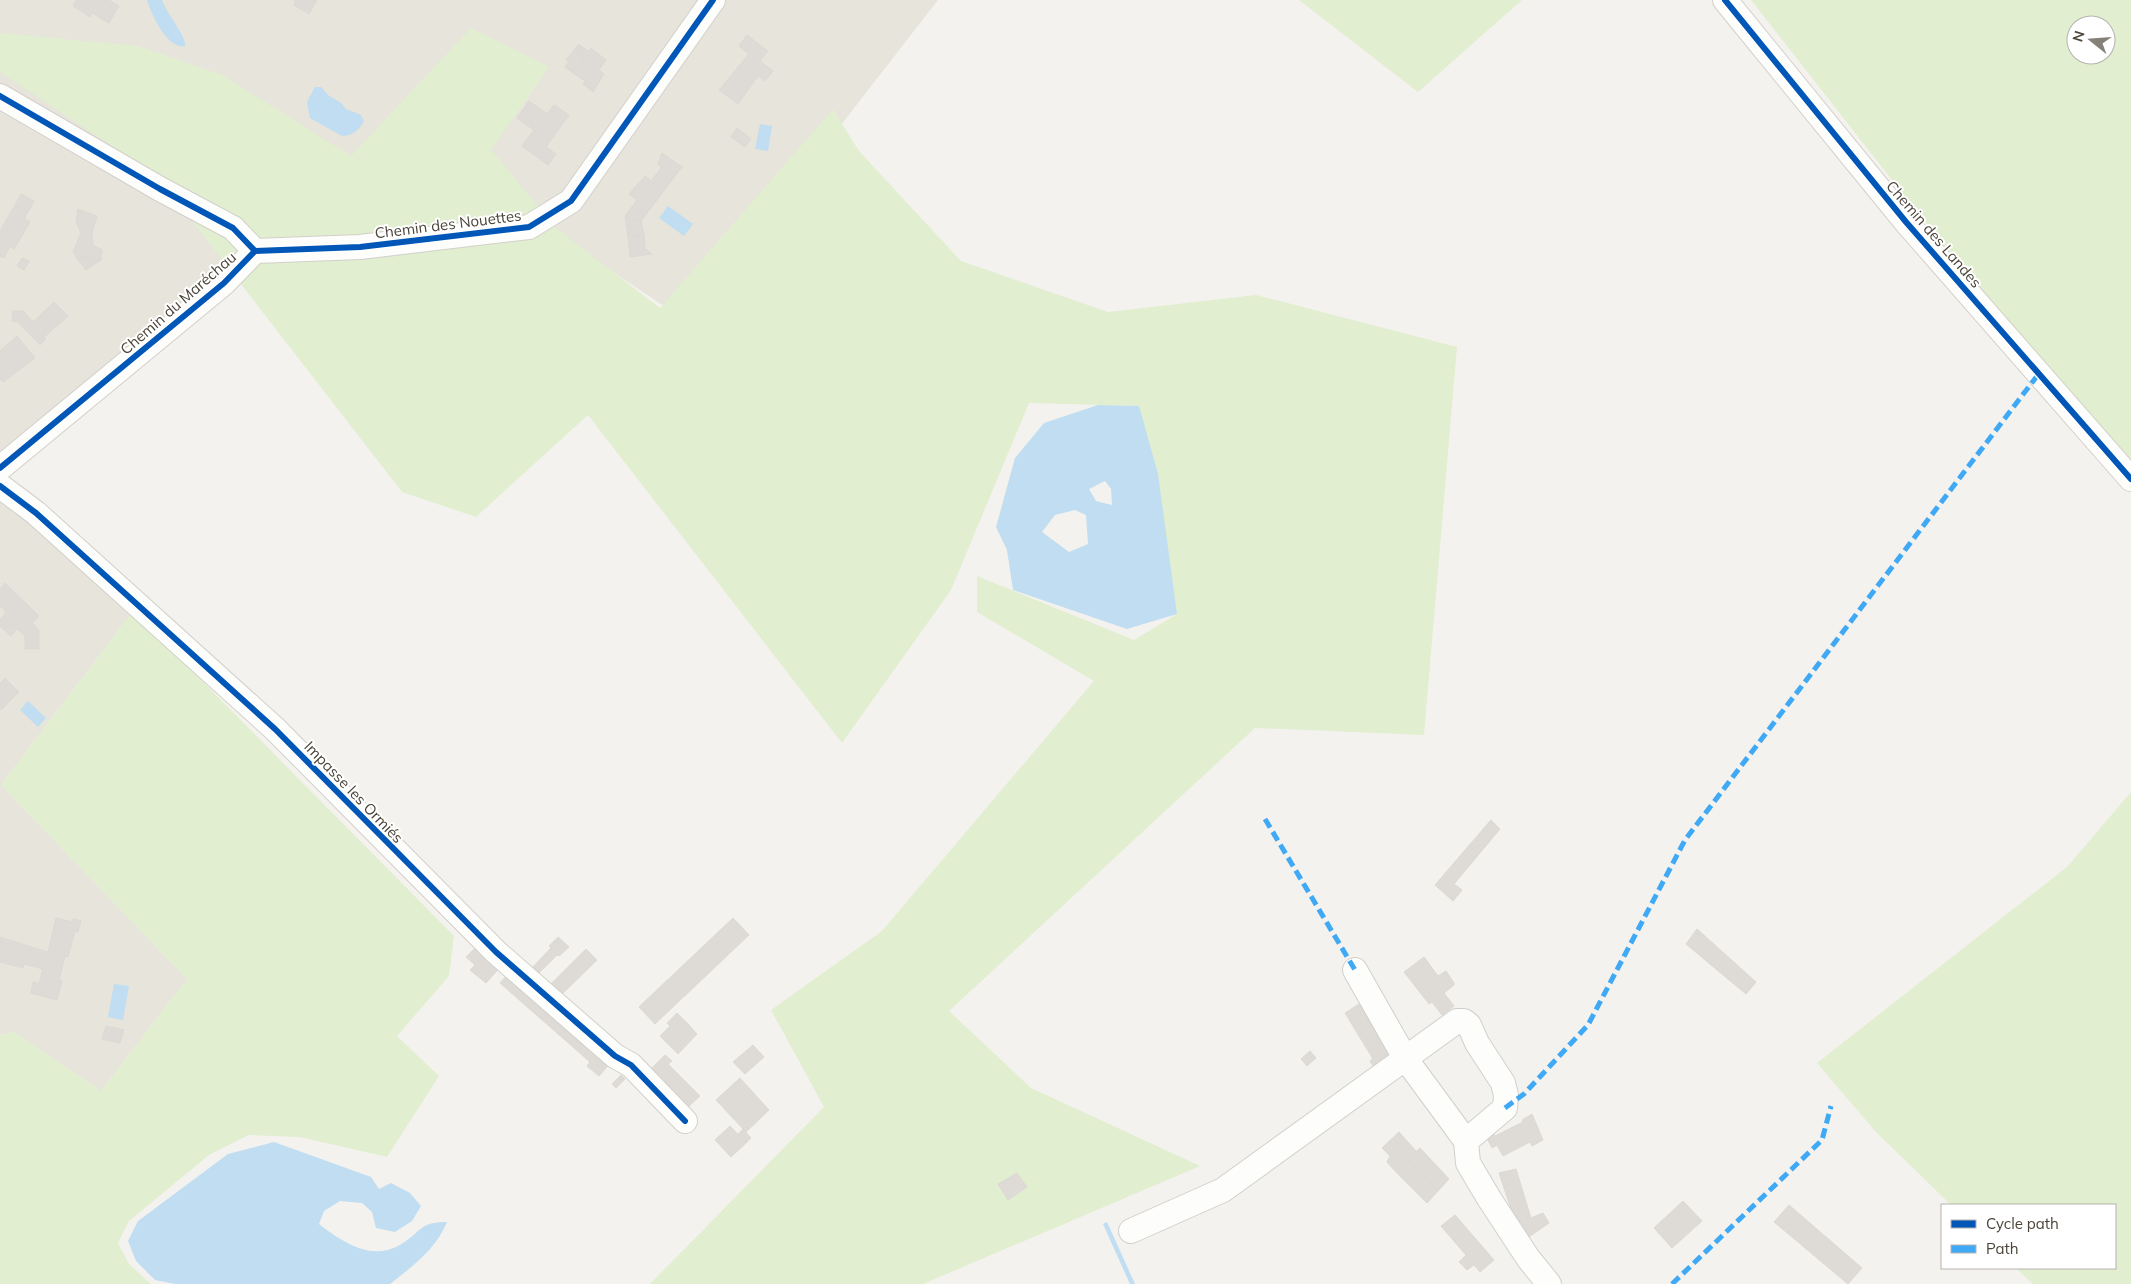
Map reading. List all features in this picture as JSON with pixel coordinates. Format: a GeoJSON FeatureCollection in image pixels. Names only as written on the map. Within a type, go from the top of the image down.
{"type":"FeatureCollection","features":[{"type":"Feature","properties":{"kind":"street","name":"Chemin des Nouettes"},"geometry":{"type":"LineString","coordinates":[[255,251],[360,247],[529,227],[571,201],[713,0]]}},
{"type":"Feature","properties":{"kind":"street","name":"Chemin des Landes"},"geometry":{"type":"LineString","coordinates":[[1724,0],[1906,222],[2131,479]]}},
{"type":"Feature","properties":{"kind":"street","name":"Chemin du Maréchau"},"geometry":{"type":"LineString","coordinates":[[0,96],[160,189],[233,228],[255,251],[224,283],[0,468]]}},
{"type":"Feature","properties":{"kind":"street","name":"Impasse les Ormiés"},"geometry":{"type":"LineString","coordinates":[[0,486],[36,513],[275,729],[496,952],[615,1056],[630,1065],[685,1120]]}},
{"type":"Feature","properties":{"kind":"street"},"geometry":{"type":"LineString","coordinates":[[1355,970],[1405,1058],[1466,1141],[1468,1163],[1481,1185],[1528,1258],[1549,1284]]}},
{"type":"Feature","properties":{"kind":"street"},"geometry":{"type":"LineString","coordinates":[[1131,1231],[1223,1190],[1456,1021],[1464,1021],[1470,1025],[1477,1043],[1503,1083],[1506,1094],[1505,1108],[1466,1141]]}},
{"type":"Feature","properties":{"kind":"shaded area"},"geometry":{"type":"Polygon","coordinates":[[[0,0],[938,0],[688,322],[539,223],[240,282],[0,457],[0,0]]]}},
{"type":"Feature","properties":{"kind":"shaded area"},"geometry":{"type":"Polygon","coordinates":[[[0,490],[133,611],[1,785],[187,979],[101,1091],[14,1032],[0,1035],[0,490]]]}},
{"type":"Feature","properties":{"kind":"green space"},"geometry":{"type":"Polygon","coordinates":[[[1299,0],[1522,0],[1418,92],[1299,0]]]}},
{"type":"Feature","properties":{"kind":"green space"},"geometry":{"type":"Polygon","coordinates":[[[1751,0],[2131,0],[2131,485],[1751,0]]]}},
{"type":"Feature","properties":{"kind":"green space"},"geometry":{"type":"Polygon","coordinates":[[[471,28],[549,67],[491,150],[557,229],[660,308],[833,109],[859,151],[961,261],[1108,312],[1256,295],[1457,347],[1424,735],[1255,728],[949,1011],[1031,1088],[1200,1166],[923,1284],[650,1284],[824,1107],[771,1010],[882,931],[1094,681],[977,612],[977,576],[1134,640],[1177,614],[1139,406],[1029,403],[951,590],[842,743],[588,415],[476,517],[402,492],[158,177],[0,72],[0,33],[138,46],[222,75],[351,156],[471,28]]]}},
{"type":"Feature","properties":{"kind":"green space"},"geometry":{"type":"Polygon","coordinates":[[[133,611],[454,936],[449,976],[397,1036],[439,1076],[387,1157],[300,1137],[249,1135],[209,1155],[129,1221],[118,1243],[129,1264],[151,1284],[0,1284],[0,1035],[14,1032],[101,1091],[187,979],[1,785],[133,611]]]}},
{"type":"Feature","properties":{"kind":"green space"},"geometry":{"type":"Polygon","coordinates":[[[2131,792],[2131,1284],[2033,1284],[2017,1269],[2116,1269],[2116,1204],[1950,1204],[1876,1132],[1817,1063],[2067,867],[2131,792]]]}},
{"type":"Feature","properties":{"kind":"water"},"geometry":{"type":"Polygon","coordinates":[[[147,0],[162,0],[183,37],[185,46],[179,46],[172,42],[161,30],[147,0]]]}},
{"type":"Feature","properties":{"kind":"water"},"geometry":{"type":"Polygon","coordinates":[[[315,87],[321,87],[346,109],[361,115],[364,121],[358,130],[352,134],[342,136],[310,118],[307,102],[315,87]]]}},
{"type":"Feature","properties":{"kind":"water"},"geometry":{"type":"Polygon","coordinates":[[[760,124],[772,126],[768,151],[755,149],[760,124]]]}},
{"type":"Feature","properties":{"kind":"water"},"geometry":{"type":"Polygon","coordinates":[[[668,206],[693,224],[684,236],[659,218],[668,206]]]}},
{"type":"Feature","properties":{"kind":"water"},"geometry":{"type":"Polygon","coordinates":[[[1098,405],[1139,406],[1158,474],[1177,614],[1127,629],[1013,590],[1007,550],[996,527],[1015,458],[1044,423],[1098,405]],[[1105,481],[1089,489],[1096,501],[1112,505],[1111,489],[1105,481]],[[1075,510],[1055,515],[1042,532],[1069,552],[1088,544],[1086,515],[1075,510]]]}},
{"type":"Feature","properties":{"kind":"water"},"geometry":{"type":"Polygon","coordinates":[[[28,701],[46,718],[38,727],[20,710],[28,701]]]}},
{"type":"Feature","properties":{"kind":"water"},"geometry":{"type":"Polygon","coordinates":[[[114,984],[129,986],[123,1020],[108,1017],[114,984]]]}},
{"type":"Feature","properties":{"kind":"water"},"geometry":{"type":"Polygon","coordinates":[[[274,1142],[371,1177],[379,1189],[391,1183],[410,1193],[421,1206],[412,1221],[395,1232],[376,1228],[372,1212],[362,1203],[340,1201],[324,1211],[319,1224],[337,1237],[347,1243],[367,1250],[389,1250],[400,1245],[425,1226],[438,1222],[447,1222],[437,1241],[423,1257],[390,1284],[175,1284],[155,1280],[136,1261],[128,1241],[138,1221],[228,1154],[274,1142]]]}},
{"type":"Feature","properties":{"kind":"water"},"geometry":{"type":"Polygon","coordinates":[[[1107,1222],[1135,1284],[1130,1284],[1103,1224],[1107,1222]]]}},
{"type":"Feature","properties":{"kind":"building"},"geometry":{"type":"Polygon","coordinates":[[[76,0],[109,0],[119,6],[109,23],[92,13],[90,17],[73,6],[76,0]]]}},
{"type":"Feature","properties":{"kind":"building"},"geometry":{"type":"Polygon","coordinates":[[[294,0],[317,0],[309,14],[294,5],[296,1],[294,0]]]}},
{"type":"Feature","properties":{"kind":"building"},"geometry":{"type":"Polygon","coordinates":[[[747,35],[768,51],[760,61],[773,71],[765,81],[758,76],[738,104],[719,90],[749,54],[739,46],[747,35]]]}},
{"type":"Feature","properties":{"kind":"building"},"geometry":{"type":"Polygon","coordinates":[[[579,44],[581,46],[577,52],[584,58],[573,73],[565,67],[569,62],[566,60],[579,44]]]}},
{"type":"Feature","properties":{"kind":"building"},"geometry":{"type":"Polygon","coordinates":[[[581,46],[588,51],[591,48],[606,60],[599,70],[604,74],[593,92],[583,84],[585,81],[573,73],[584,58],[577,52],[581,46]]]}},
{"type":"Feature","properties":{"kind":"building"},"geometry":{"type":"Polygon","coordinates":[[[529,101],[547,114],[554,105],[569,115],[546,147],[556,154],[548,165],[522,146],[534,130],[517,118],[529,101]]]}},
{"type":"Feature","properties":{"kind":"building"},"geometry":{"type":"Polygon","coordinates":[[[737,128],[751,139],[745,147],[731,137],[737,128]]]}},
{"type":"Feature","properties":{"kind":"building"},"geometry":{"type":"Polygon","coordinates":[[[662,153],[682,167],[641,221],[625,216],[637,200],[629,194],[645,176],[651,181],[662,167],[658,164],[662,153]]]}},
{"type":"Feature","properties":{"kind":"building"},"geometry":{"type":"Polygon","coordinates":[[[21,194],[34,201],[28,212],[15,205],[21,194]]]}},
{"type":"Feature","properties":{"kind":"building"},"geometry":{"type":"Polygon","coordinates":[[[15,205],[28,212],[24,219],[30,222],[14,249],[10,246],[4,258],[0,256],[0,231],[15,205]]]}},
{"type":"Feature","properties":{"kind":"building"},"geometry":{"type":"Polygon","coordinates":[[[78,209],[97,216],[92,233],[93,245],[102,250],[101,260],[93,261],[87,257],[78,260],[73,252],[81,233],[76,221],[78,209]]]}},
{"type":"Feature","properties":{"kind":"building"},"geometry":{"type":"Polygon","coordinates":[[[625,216],[641,221],[644,234],[628,237],[625,216]]]}},
{"type":"Feature","properties":{"kind":"building"},"geometry":{"type":"Polygon","coordinates":[[[644,234],[645,248],[652,254],[630,257],[628,237],[644,234]]]}},
{"type":"Feature","properties":{"kind":"building"},"geometry":{"type":"Polygon","coordinates":[[[87,257],[93,261],[101,260],[86,270],[78,260],[87,257]]]}},
{"type":"Feature","properties":{"kind":"building"},"geometry":{"type":"Polygon","coordinates":[[[22,258],[29,261],[24,270],[17,266],[22,258]]]}},
{"type":"Feature","properties":{"kind":"building"},"geometry":{"type":"Polygon","coordinates":[[[54,302],[68,316],[44,337],[46,339],[40,345],[18,322],[12,321],[13,311],[23,311],[33,322],[54,302]]]}},
{"type":"Feature","properties":{"kind":"building"},"geometry":{"type":"Polygon","coordinates":[[[17,336],[35,358],[3,382],[0,379],[0,351],[17,336]]]}},
{"type":"Feature","properties":{"kind":"building"},"geometry":{"type":"Polygon","coordinates":[[[5,583],[39,616],[32,623],[39,630],[39,649],[25,649],[25,636],[11,623],[7,627],[0,620],[6,612],[0,606],[0,589],[5,583]]]}},
{"type":"Feature","properties":{"kind":"building"},"geometry":{"type":"Polygon","coordinates":[[[0,620],[7,627],[11,623],[17,629],[11,636],[0,626],[0,620]]]}},
{"type":"Feature","properties":{"kind":"building"},"geometry":{"type":"Polygon","coordinates":[[[5,678],[19,692],[1,710],[0,683],[5,678]]]}},
{"type":"Feature","properties":{"kind":"building"},"geometry":{"type":"Polygon","coordinates":[[[1491,820],[1500,829],[1454,884],[1462,890],[1453,901],[1435,885],[1491,820]]]}},
{"type":"Feature","properties":{"kind":"building"},"geometry":{"type":"Polygon","coordinates":[[[56,918],[73,922],[73,919],[81,921],[78,932],[75,931],[68,957],[65,956],[59,980],[62,981],[57,1000],[31,993],[33,982],[39,984],[43,969],[24,964],[23,968],[0,962],[0,937],[48,952],[56,918]]]}},
{"type":"Feature","properties":{"kind":"building"},"geometry":{"type":"Polygon","coordinates":[[[733,918],[749,935],[655,1024],[639,1007],[733,918]]]}},
{"type":"Feature","properties":{"kind":"building"},"geometry":{"type":"Polygon","coordinates":[[[1697,929],[1756,982],[1746,994],[1686,944],[1697,929]]]}},
{"type":"Feature","properties":{"kind":"building"},"geometry":{"type":"Polygon","coordinates":[[[558,937],[569,947],[559,956],[557,955],[535,977],[529,971],[551,948],[549,946],[558,937]]]}},
{"type":"Feature","properties":{"kind":"building"},"geometry":{"type":"Polygon","coordinates":[[[479,944],[502,965],[486,983],[470,970],[475,965],[466,957],[479,944]]]}},
{"type":"Feature","properties":{"kind":"building"},"geometry":{"type":"Polygon","coordinates":[[[586,949],[597,960],[561,995],[550,985],[586,949]]]}},
{"type":"Feature","properties":{"kind":"building"},"geometry":{"type":"Polygon","coordinates":[[[1424,957],[1438,976],[1446,971],[1454,983],[1444,993],[1454,1006],[1442,1015],[1432,1002],[1429,1004],[1404,972],[1424,957]]]}},
{"type":"Feature","properties":{"kind":"building"},"geometry":{"type":"Polygon","coordinates":[[[508,974],[610,1063],[599,1076],[587,1066],[590,1062],[500,983],[508,974]]]}},
{"type":"Feature","properties":{"kind":"building"},"geometry":{"type":"Polygon","coordinates":[[[1359,1004],[1392,1058],[1376,1071],[1370,1061],[1373,1059],[1345,1013],[1359,1004]]]}},
{"type":"Feature","properties":{"kind":"building"},"geometry":{"type":"Polygon","coordinates":[[[677,1013],[687,1023],[666,1042],[660,1036],[670,1026],[667,1023],[677,1013]]]}},
{"type":"Feature","properties":{"kind":"building"},"geometry":{"type":"Polygon","coordinates":[[[687,1023],[697,1034],[678,1054],[666,1042],[687,1023]]]}},
{"type":"Feature","properties":{"kind":"building"},"geometry":{"type":"Polygon","coordinates":[[[106,1026],[124,1030],[120,1043],[102,1039],[106,1026]]]}},
{"type":"Feature","properties":{"kind":"building"},"geometry":{"type":"Polygon","coordinates":[[[753,1045],[764,1057],[745,1074],[733,1062],[753,1045]]]}},
{"type":"Feature","properties":{"kind":"building"},"geometry":{"type":"Polygon","coordinates":[[[1310,1051],[1316,1058],[1307,1066],[1301,1059],[1310,1051]]]}},
{"type":"Feature","properties":{"kind":"building"},"geometry":{"type":"Polygon","coordinates":[[[665,1055],[672,1061],[668,1064],[700,1096],[687,1108],[649,1071],[665,1055]]]}},
{"type":"Feature","properties":{"kind":"building"},"geometry":{"type":"Polygon","coordinates":[[[621,1075],[625,1079],[616,1088],[612,1084],[621,1075]]]}},
{"type":"Feature","properties":{"kind":"building"},"geometry":{"type":"Polygon","coordinates":[[[740,1078],[769,1110],[746,1132],[716,1100],[740,1078]]]}},
{"type":"Feature","properties":{"kind":"building"},"geometry":{"type":"Polygon","coordinates":[[[1532,1114],[1543,1140],[1532,1146],[1530,1142],[1503,1156],[1497,1145],[1492,1148],[1486,1136],[1493,1133],[1495,1136],[1523,1122],[1522,1120],[1532,1114]]]}},
{"type":"Feature","properties":{"kind":"building"},"geometry":{"type":"Polygon","coordinates":[[[730,1126],[746,1143],[731,1157],[715,1140],[730,1126]]]}},
{"type":"Feature","properties":{"kind":"building"},"geometry":{"type":"Polygon","coordinates":[[[743,1129],[751,1138],[746,1143],[738,1134],[743,1129]]]}},
{"type":"Feature","properties":{"kind":"building"},"geometry":{"type":"Polygon","coordinates":[[[1399,1132],[1416,1151],[1395,1171],[1387,1162],[1390,1156],[1382,1148],[1399,1132]]]}},
{"type":"Feature","properties":{"kind":"building"},"geometry":{"type":"Polygon","coordinates":[[[1420,1148],[1449,1179],[1438,1191],[1407,1159],[1420,1148]]]}},
{"type":"Feature","properties":{"kind":"building"},"geometry":{"type":"Polygon","coordinates":[[[1407,1159],[1438,1191],[1427,1203],[1395,1171],[1407,1159]]]}},
{"type":"Feature","properties":{"kind":"building"},"geometry":{"type":"Polygon","coordinates":[[[1516,1169],[1531,1218],[1543,1213],[1549,1223],[1526,1239],[1514,1218],[1499,1173],[1516,1169]]]}},
{"type":"Feature","properties":{"kind":"building"},"geometry":{"type":"Polygon","coordinates":[[[1017,1173],[1027,1187],[1008,1200],[998,1184],[1017,1173]]]}},
{"type":"Feature","properties":{"kind":"building"},"geometry":{"type":"Polygon","coordinates":[[[1683,1201],[1702,1221],[1672,1248],[1654,1228],[1683,1201]]]}},
{"type":"Feature","properties":{"kind":"building"},"geometry":{"type":"Polygon","coordinates":[[[1789,1205],[1862,1268],[1848,1284],[1774,1222],[1789,1205]]]}},
{"type":"Feature","properties":{"kind":"building"},"geometry":{"type":"Polygon","coordinates":[[[1455,1215],[1494,1260],[1480,1272],[1474,1265],[1467,1270],[1459,1262],[1466,1255],[1441,1226],[1455,1215]]]}},
{"type":"Feature","properties":{"kind":"marked path"},"geometry":{"type":"LineString","coordinates":[[1505,1108],[1524,1094],[1588,1025],[1685,840],[2040,372]]}},
{"type":"Feature","properties":{"kind":"marked path"},"geometry":{"type":"LineString","coordinates":[[1265,819],[1355,970]]}},
{"type":"Feature","properties":{"kind":"marked path"},"geometry":{"type":"LineString","coordinates":[[1672,1284],[1822,1140],[1831,1106]]}},
{"type":"Feature","properties":{"kind":"cycle path"},"geometry":{"type":"LineString","coordinates":[[255,251],[360,247],[529,227],[571,201],[713,0]]}},
{"type":"Feature","properties":{"kind":"cycle path"},"geometry":{"type":"LineString","coordinates":[[1725,0],[1906,222],[2131,479]]}},
{"type":"Feature","properties":{"kind":"cycle path"},"geometry":{"type":"LineString","coordinates":[[0,96],[160,189],[233,228],[255,251],[224,283],[0,468]]}},
{"type":"Feature","properties":{"kind":"cycle path"},"geometry":{"type":"LineString","coordinates":[[0,486],[36,513],[275,729],[496,952],[615,1056],[631,1065],[685,1121]]}}]}
